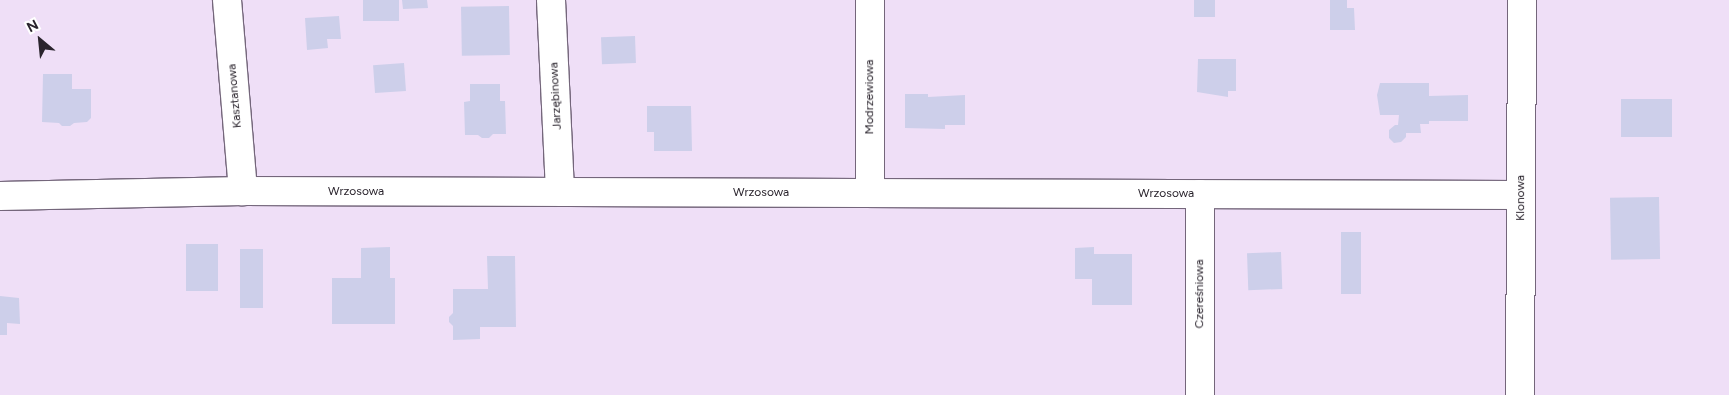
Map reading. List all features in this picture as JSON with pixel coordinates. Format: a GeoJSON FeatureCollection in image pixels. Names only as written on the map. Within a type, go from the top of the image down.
{"type":"FeatureCollection","features":[{"type":"Feature","properties":{"kind":"street","name":"Kasztanowa"},"geometry":{"type":"LineString","coordinates":[[227,0],[243,191]]}},
{"type":"Feature","properties":{"kind":"street","name":"Jarzębinowa"},"geometry":{"type":"LineString","coordinates":[[552,0],[560,192]]}},
{"type":"Feature","properties":{"kind":"street","name":"Modrzewiowa"},"geometry":{"type":"LineString","coordinates":[[870,0],[870,193]]}},
{"type":"Feature","properties":{"kind":"street","name":"Klonowa"},"geometry":{"type":"LineString","coordinates":[[1520,395],[1522,0]]}},
{"type":"Feature","properties":{"kind":"street","name":"Wrzosowa"},"geometry":{"type":"LineString","coordinates":[[0,196],[243,191],[1521,195]]}},
{"type":"Feature","properties":{"kind":"street","name":"Czereśniowa"},"geometry":{"type":"LineString","coordinates":[[1200,194],[1200,395]]}},
{"type":"Feature","properties":{"kind":"building"},"geometry":{"type":"Polygon","coordinates":[[[363,0],[399,0],[399,21],[363,21],[363,0]]]}},
{"type":"Feature","properties":{"kind":"building"},"geometry":{"type":"Polygon","coordinates":[[[402,0],[427,0],[428,8],[403,9],[402,0]]]}},
{"type":"Feature","properties":{"kind":"building"},"geometry":{"type":"Polygon","coordinates":[[[1194,0],[1215,0],[1215,17],[1194,17],[1194,0]]]}},
{"type":"Feature","properties":{"kind":"building"},"geometry":{"type":"Polygon","coordinates":[[[1330,0],[1347,0],[1347,8],[1354,8],[1355,30],[1330,30],[1330,0]]]}},
{"type":"Feature","properties":{"kind":"building"},"geometry":{"type":"Polygon","coordinates":[[[509,6],[510,55],[462,56],[461,7],[509,6]]]}},
{"type":"Feature","properties":{"kind":"building"},"geometry":{"type":"Polygon","coordinates":[[[339,16],[341,39],[327,39],[328,48],[307,50],[305,18],[339,16]]]}},
{"type":"Feature","properties":{"kind":"building"},"geometry":{"type":"Polygon","coordinates":[[[635,36],[636,63],[602,64],[601,37],[635,36]]]}},
{"type":"Feature","properties":{"kind":"building"},"geometry":{"type":"Polygon","coordinates":[[[1198,59],[1236,59],[1236,91],[1228,91],[1228,97],[1197,92],[1198,59]]]}},
{"type":"Feature","properties":{"kind":"building"},"geometry":{"type":"Polygon","coordinates":[[[404,63],[406,91],[375,93],[373,65],[404,63]]]}},
{"type":"Feature","properties":{"kind":"building"},"geometry":{"type":"Polygon","coordinates":[[[43,74],[72,74],[72,89],[91,89],[91,118],[87,122],[62,126],[59,123],[42,122],[43,74]]]}},
{"type":"Feature","properties":{"kind":"building"},"geometry":{"type":"Polygon","coordinates":[[[1380,83],[1429,83],[1429,96],[1468,95],[1468,121],[1429,121],[1429,124],[1420,124],[1421,133],[1406,133],[1406,137],[1401,142],[1394,143],[1389,138],[1389,130],[1398,125],[1399,115],[1380,115],[1377,95],[1380,83]]]}},
{"type":"Feature","properties":{"kind":"building"},"geometry":{"type":"Polygon","coordinates":[[[470,84],[500,84],[500,101],[505,101],[506,134],[493,134],[489,138],[482,138],[478,135],[465,135],[464,102],[470,101],[470,84]]]}},
{"type":"Feature","properties":{"kind":"building"},"geometry":{"type":"Polygon","coordinates":[[[905,94],[928,94],[928,97],[965,95],[965,125],[945,125],[945,129],[905,128],[905,94]]]}},
{"type":"Feature","properties":{"kind":"building"},"geometry":{"type":"Polygon","coordinates":[[[1621,99],[1672,99],[1672,137],[1621,137],[1621,99]]]}},
{"type":"Feature","properties":{"kind":"building"},"geometry":{"type":"Polygon","coordinates":[[[647,106],[691,106],[692,151],[654,151],[654,132],[647,132],[647,106]]]}},
{"type":"Feature","properties":{"kind":"building"},"geometry":{"type":"Polygon","coordinates":[[[1659,197],[1660,259],[1611,260],[1610,198],[1659,197]]]}},
{"type":"Feature","properties":{"kind":"building"},"geometry":{"type":"Polygon","coordinates":[[[1341,232],[1361,232],[1361,294],[1341,294],[1341,232]]]}},
{"type":"Feature","properties":{"kind":"building"},"geometry":{"type":"Polygon","coordinates":[[[186,244],[218,244],[218,291],[186,291],[186,244]]]}},
{"type":"Feature","properties":{"kind":"building"},"geometry":{"type":"Polygon","coordinates":[[[390,247],[390,278],[395,278],[395,324],[332,324],[332,278],[361,278],[361,248],[390,247]]]}},
{"type":"Feature","properties":{"kind":"building"},"geometry":{"type":"Polygon","coordinates":[[[1094,247],[1094,254],[1132,254],[1132,305],[1092,305],[1092,279],[1075,279],[1075,248],[1094,247]]]}},
{"type":"Feature","properties":{"kind":"building"},"geometry":{"type":"Polygon","coordinates":[[[240,249],[263,249],[263,308],[240,308],[240,249]]]}},
{"type":"Feature","properties":{"kind":"building"},"geometry":{"type":"Polygon","coordinates":[[[1281,252],[1282,289],[1248,290],[1247,253],[1281,252]]]}},
{"type":"Feature","properties":{"kind":"building"},"geometry":{"type":"Polygon","coordinates":[[[487,256],[515,256],[516,327],[480,327],[480,339],[453,340],[453,326],[449,322],[449,317],[453,313],[453,289],[488,289],[487,256]]]}},
{"type":"Feature","properties":{"kind":"building"},"geometry":{"type":"Polygon","coordinates":[[[0,296],[19,298],[20,324],[7,323],[7,335],[0,335],[0,296]]]}}]}
